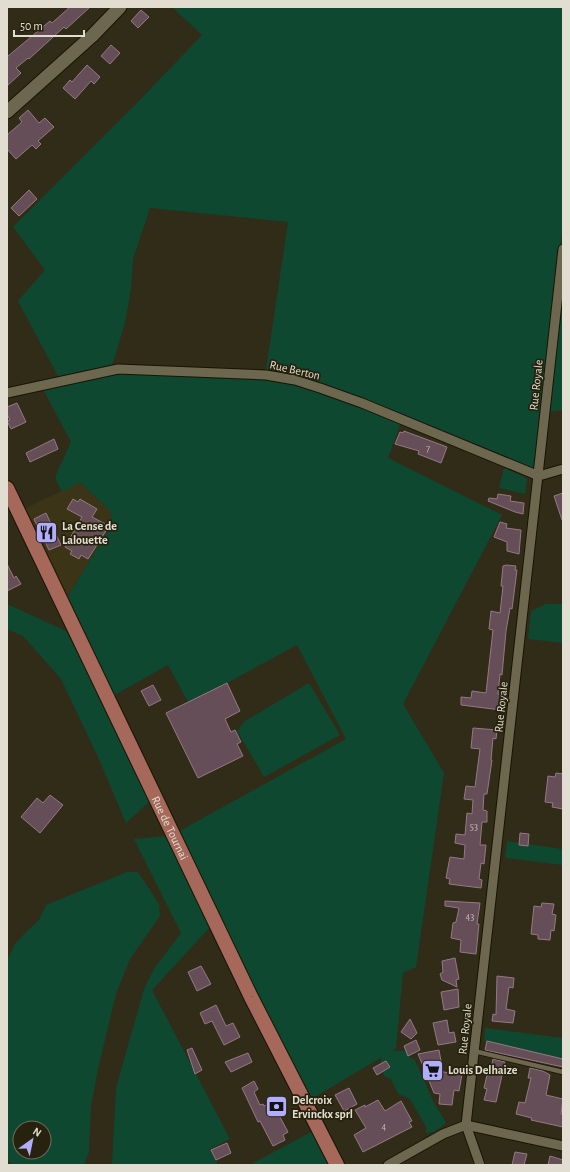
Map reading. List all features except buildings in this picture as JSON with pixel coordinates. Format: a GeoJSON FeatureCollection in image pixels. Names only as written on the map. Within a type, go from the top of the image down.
{"type":"FeatureCollection","features":[{"type":"Feature","properties":{"kind":"main road","name":"Rue de Tournai"},"geometry":{"type":"LineString","coordinates":[[7,488],[251,997],[338,1165]]}},
{"type":"Feature","properties":{"kind":"street"},"geometry":{"type":"LineString","coordinates":[[7,112],[92,36],[120,7]]}},
{"type":"Feature","properties":{"kind":"street","name":"Rue Royale"},"geometry":{"type":"LineString","coordinates":[[480,1165],[466,1125],[563,250]]}},
{"type":"Feature","properties":{"kind":"street","name":"Rue Berton"},"geometry":{"type":"LineString","coordinates":[[7,393],[118,369],[266,374],[291,379],[320,388],[376,409],[539,476]]}},
{"type":"Feature","properties":{"kind":"street"},"geometry":{"type":"LineString","coordinates":[[539,476],[563,469]]}},
{"type":"Feature","properties":{"kind":"street"},"geometry":{"type":"LineString","coordinates":[[388,1165],[444,1134],[466,1125],[563,1146]]}},
{"type":"Feature","properties":{"kind":"lane"},"geometry":{"type":"LineString","coordinates":[[474,1051],[563,1072]]}},
{"type":"Feature","properties":{"kind":"shaded area"},"geometry":{"type":"Polygon","coordinates":[[[80,482],[110,511],[112,524],[65,601],[22,510],[80,482]]]}},
{"type":"Feature","properties":{"kind":"green space"},"geometry":{"type":"Polygon","coordinates":[[[172,7],[563,7],[563,224],[536,471],[312,381],[294,375],[266,370],[288,222],[150,208],[133,259],[131,289],[125,323],[112,366],[59,378],[18,301],[45,270],[13,227],[139,101],[202,35],[172,7]]]}},
{"type":"Feature","properties":{"kind":"green space"},"geometry":{"type":"Polygon","coordinates":[[[563,271],[563,410],[548,412],[563,271]]]}},
{"type":"Feature","properties":{"kind":"green space"},"geometry":{"type":"Polygon","coordinates":[[[115,372],[266,378],[295,382],[401,422],[388,458],[502,515],[403,704],[444,773],[416,967],[403,973],[396,1048],[392,1051],[406,1051],[409,1057],[415,1060],[434,1103],[446,1123],[434,1132],[426,1133],[426,1127],[410,1099],[398,1094],[391,1079],[384,1076],[380,1065],[382,1057],[308,1101],[176,833],[346,739],[297,645],[227,683],[188,702],[168,665],[111,697],[65,601],[112,524],[110,511],[80,482],[62,492],[56,480],[56,475],[71,442],[42,387],[115,372]]]}},
{"type":"Feature","properties":{"kind":"green space"},"geometry":{"type":"Polygon","coordinates":[[[504,468],[527,479],[525,494],[499,488],[504,468]]]}},
{"type":"Feature","properties":{"kind":"green space"},"geometry":{"type":"Polygon","coordinates":[[[7,604],[66,631],[150,801],[126,823],[98,757],[61,679],[23,636],[7,629],[7,604]]]}},
{"type":"Feature","properties":{"kind":"green space"},"geometry":{"type":"Polygon","coordinates":[[[546,604],[563,604],[563,643],[528,639],[531,611],[546,604]]]}},
{"type":"Feature","properties":{"kind":"green space"},"geometry":{"type":"Polygon","coordinates":[[[309,683],[340,735],[264,777],[237,731],[245,721],[309,683]]]}},
{"type":"Feature","properties":{"kind":"green space"},"geometry":{"type":"Polygon","coordinates":[[[167,836],[211,926],[152,990],[230,1139],[210,1149],[218,1165],[112,1165],[116,1088],[144,989],[154,969],[181,933],[134,839],[167,836]]]}},
{"type":"Feature","properties":{"kind":"green space"},"geometry":{"type":"Polygon","coordinates":[[[507,841],[563,849],[563,865],[505,858],[507,841]]]}},
{"type":"Feature","properties":{"kind":"green space"},"geometry":{"type":"Polygon","coordinates":[[[127,872],[138,872],[159,904],[160,916],[130,959],[116,994],[98,1069],[91,1106],[89,1152],[84,1165],[13,1165],[7,1160],[7,961],[14,945],[39,920],[46,905],[127,872]]]}},
{"type":"Feature","properties":{"kind":"green space"},"geometry":{"type":"Polygon","coordinates":[[[485,1028],[563,1038],[563,1059],[484,1041],[485,1028]]]}},
{"type":"Feature","properties":{"kind":"green space"},"geometry":{"type":"Polygon","coordinates":[[[313,1131],[331,1165],[250,1165],[313,1131]]]}},
{"type":"Feature","properties":{"kind":"place","name":"La Cense de Lalouette"},"geometry":{"type":"Point","coordinates":[47,533]}},
{"type":"Feature","properties":{"kind":"place","name":"Louis Delhaize"},"geometry":{"type":"Point","coordinates":[433,1070]}},
{"type":"Feature","properties":{"kind":"place","name":"Delcroix Ervinckx sprl"},"geometry":{"type":"Point","coordinates":[277,1107]}}]}
